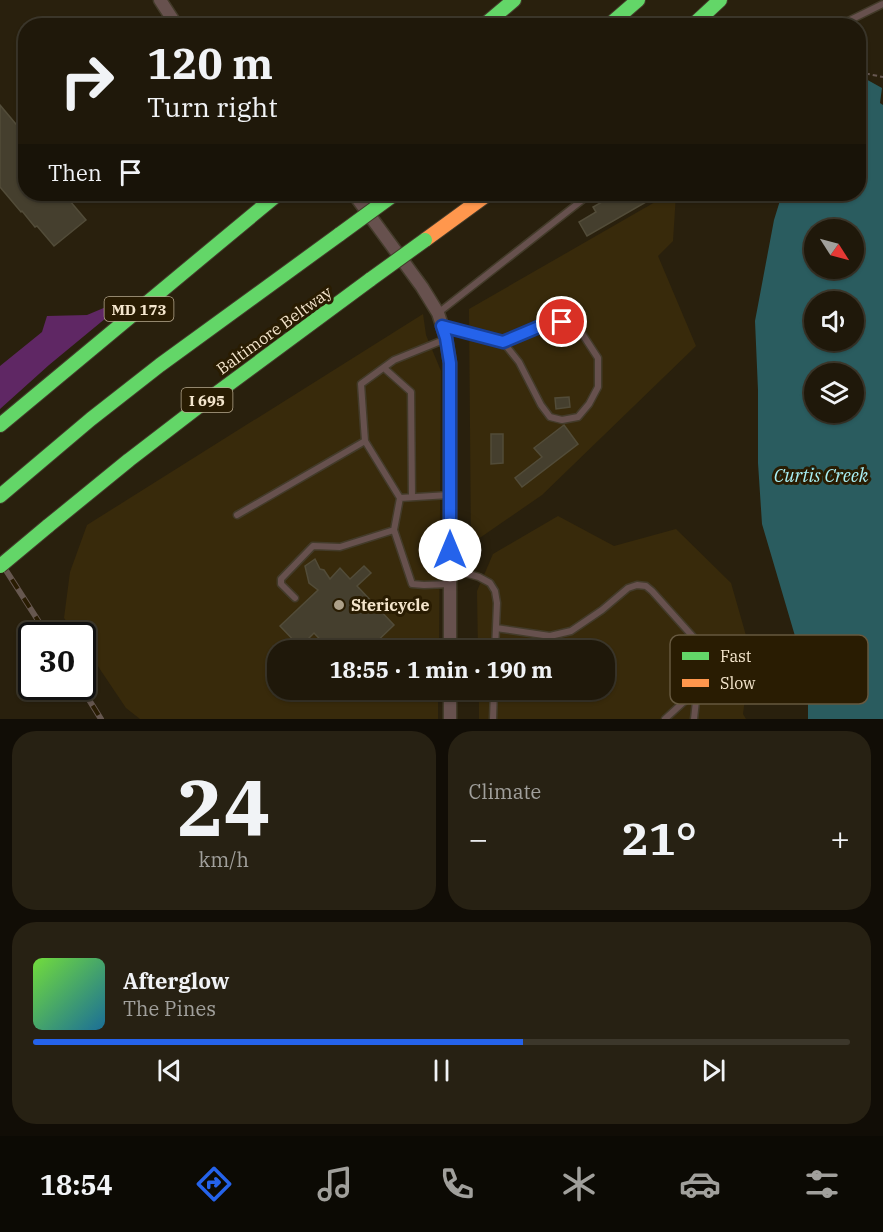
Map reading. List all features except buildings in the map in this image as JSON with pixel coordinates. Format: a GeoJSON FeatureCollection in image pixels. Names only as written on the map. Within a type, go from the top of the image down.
{"type":"FeatureCollection","features":[{"type":"Feature","properties":{"kind":"main road"},"geometry":{"type":"LineString","coordinates":[[493,18],[514,0]]}},
{"type":"Feature","properties":{"kind":"main road"},"geometry":{"type":"LineString","coordinates":[[617,18],[638,0]]}},
{"type":"Feature","properties":{"kind":"main road"},"geometry":{"type":"LineString","coordinates":[[701,18],[720,0]]}},
{"type":"Feature","properties":{"kind":"main road","name":"MD 173"},"geometry":{"type":"LineString","coordinates":[[0,425],[270,201]]}},
{"type":"Feature","properties":{"kind":"main road"},"geometry":{"type":"LineString","coordinates":[[0,496],[91,419],[160,365],[386,201]]}},
{"type":"Feature","properties":{"kind":"main road","name":"Baltimore Beltway"},"geometry":{"type":"LineString","coordinates":[[0,566],[137,453],[478,201]]}},
{"type":"Feature","properties":{"kind":"street"},"geometry":{"type":"LineString","coordinates":[[160,0],[172,18]]}},
{"type":"Feature","properties":{"kind":"street"},"geometry":{"type":"LineString","coordinates":[[359,201],[423,287],[438,313],[444,332],[450,363],[450,640]]}},
{"type":"Feature","properties":{"kind":"street"},"geometry":{"type":"LineString","coordinates":[[450,700],[450,719]]}},
{"type":"Feature","properties":{"kind":"lane"},"geometry":{"type":"LineString","coordinates":[[854,18],[883,4]]}},
{"type":"Feature","properties":{"kind":"lane"},"geometry":{"type":"LineString","coordinates":[[438,313],[581,201]]}},
{"type":"Feature","properties":{"kind":"lane"},"geometry":{"type":"LineString","coordinates":[[450,584],[412,584],[394,530],[400,498],[365,441],[361,384],[394,360],[444,332],[503,342],[541,326],[562,322],[583,334],[598,358],[598,387],[589,404],[578,417],[562,420],[550,417],[541,405],[519,362],[503,342]]}},
{"type":"Feature","properties":{"kind":"lane"},"geometry":{"type":"LineString","coordinates":[[384,368],[411,392],[412,497]]}},
{"type":"Feature","properties":{"kind":"lane"},"geometry":{"type":"LineString","coordinates":[[237,515],[365,441]]}},
{"type":"Feature","properties":{"kind":"lane"},"geometry":{"type":"LineString","coordinates":[[400,498],[450,495]]}},
{"type":"Feature","properties":{"kind":"lane"},"geometry":{"type":"LineString","coordinates":[[296,598],[281,584],[281,579],[313,546],[339,547],[394,530]]}},
{"type":"Feature","properties":{"kind":"lane"},"geometry":{"type":"LineString","coordinates":[[450,568],[490,583],[495,591],[497,603],[495,640]]}},
{"type":"Feature","properties":{"kind":"lane"},"geometry":{"type":"LineString","coordinates":[[496,628],[550,636],[571,631],[602,610],[628,588],[638,585],[646,586],[652,591],[691,635]]}},
{"type":"Feature","properties":{"kind":"lane"},"geometry":{"type":"LineString","coordinates":[[493,719],[494,700]]}},
{"type":"Feature","properties":{"kind":"lane"},"geometry":{"type":"LineString","coordinates":[[665,719],[682,704]]}},
{"type":"Feature","properties":{"kind":"lane"},"geometry":{"type":"LineString","coordinates":[[694,719],[696,704]]}},
{"type":"Feature","properties":{"kind":"path"},"geometry":{"type":"LineString","coordinates":[[866,74],[883,77]]}},
{"type":"Feature","properties":{"kind":"shaded area"},"geometry":{"type":"Polygon","coordinates":[[[657,201],[676,201],[673,241],[658,256],[696,346],[542,495],[471,544],[469,309],[657,201]]]}},
{"type":"Feature","properties":{"kind":"shaded area"},"geometry":{"type":"Polygon","coordinates":[[[106,307],[112,313],[0,409],[0,366],[42,332],[47,316],[87,315],[106,307]]]}},
{"type":"Feature","properties":{"kind":"shaded area"},"geometry":{"type":"Polygon","coordinates":[[[423,314],[426,335],[441,371],[439,640],[267,640],[267,700],[438,700],[438,719],[140,719],[126,708],[96,663],[96,622],[67,622],[64,618],[70,572],[87,525],[423,314]]]}},
{"type":"Feature","properties":{"kind":"shaded area"},"geometry":{"type":"Polygon","coordinates":[[[558,516],[614,546],[676,529],[731,583],[746,635],[670,635],[670,704],[744,704],[743,714],[746,719],[479,719],[479,700],[615,700],[615,640],[478,640],[477,591],[493,554],[558,516]]]}},
{"type":"Feature","properties":{"kind":"water","name":"Curtis Creek"},"geometry":{"type":"Polygon","coordinates":[[[866,79],[882,88],[880,103],[883,105],[883,719],[808,719],[808,704],[868,704],[868,635],[795,635],[762,524],[758,463],[755,321],[774,220],[780,201],[866,201],[866,79]]]}},
{"type":"Feature","properties":{"kind":"railway"},"geometry":{"type":"LineString","coordinates":[[0,561],[39,622]]}},
{"type":"Feature","properties":{"kind":"railway"},"geometry":{"type":"LineString","coordinates":[[89,700],[101,719]]}},
{"type":"Feature","properties":{"kind":"traffic: fast"},"geometry":{"type":"LineString","coordinates":[[493,18],[514,0]]}},
{"type":"Feature","properties":{"kind":"traffic: fast"},"geometry":{"type":"LineString","coordinates":[[617,18],[638,0]]}},
{"type":"Feature","properties":{"kind":"traffic: fast"},"geometry":{"type":"LineString","coordinates":[[701,18],[720,0]]}},
{"type":"Feature","properties":{"kind":"traffic: fast"},"geometry":{"type":"LineString","coordinates":[[0,425],[270,201]]}},
{"type":"Feature","properties":{"kind":"traffic: fast"},"geometry":{"type":"LineString","coordinates":[[340,234],[385,201]]}},
{"type":"Feature","properties":{"kind":"traffic: fast"},"geometry":{"type":"LineString","coordinates":[[0,496],[91,419],[160,365],[340,234]]}},
{"type":"Feature","properties":{"kind":"traffic: fast"},"geometry":{"type":"LineString","coordinates":[[371,279],[425,240]]}},
{"type":"Feature","properties":{"kind":"traffic: fast"},"geometry":{"type":"LineString","coordinates":[[48,526],[198,407],[371,279]]}},
{"type":"Feature","properties":{"kind":"traffic: fast"},"geometry":{"type":"LineString","coordinates":[[0,566],[48,526]]}},
{"type":"Feature","properties":{"kind":"traffic: slow"},"geometry":{"type":"LineString","coordinates":[[425,240],[478,201]]}},
{"type":"Feature","properties":{"kind":"place","name":"Stericycle"},"geometry":{"type":"Point","coordinates":[339,605]}},
{"type":"Feature","properties":{"kind":"route"},"geometry":{"type":"LineString","coordinates":[[450,550],[450,363],[442,326],[503,342],[541,326],[562,322]]}}]}
